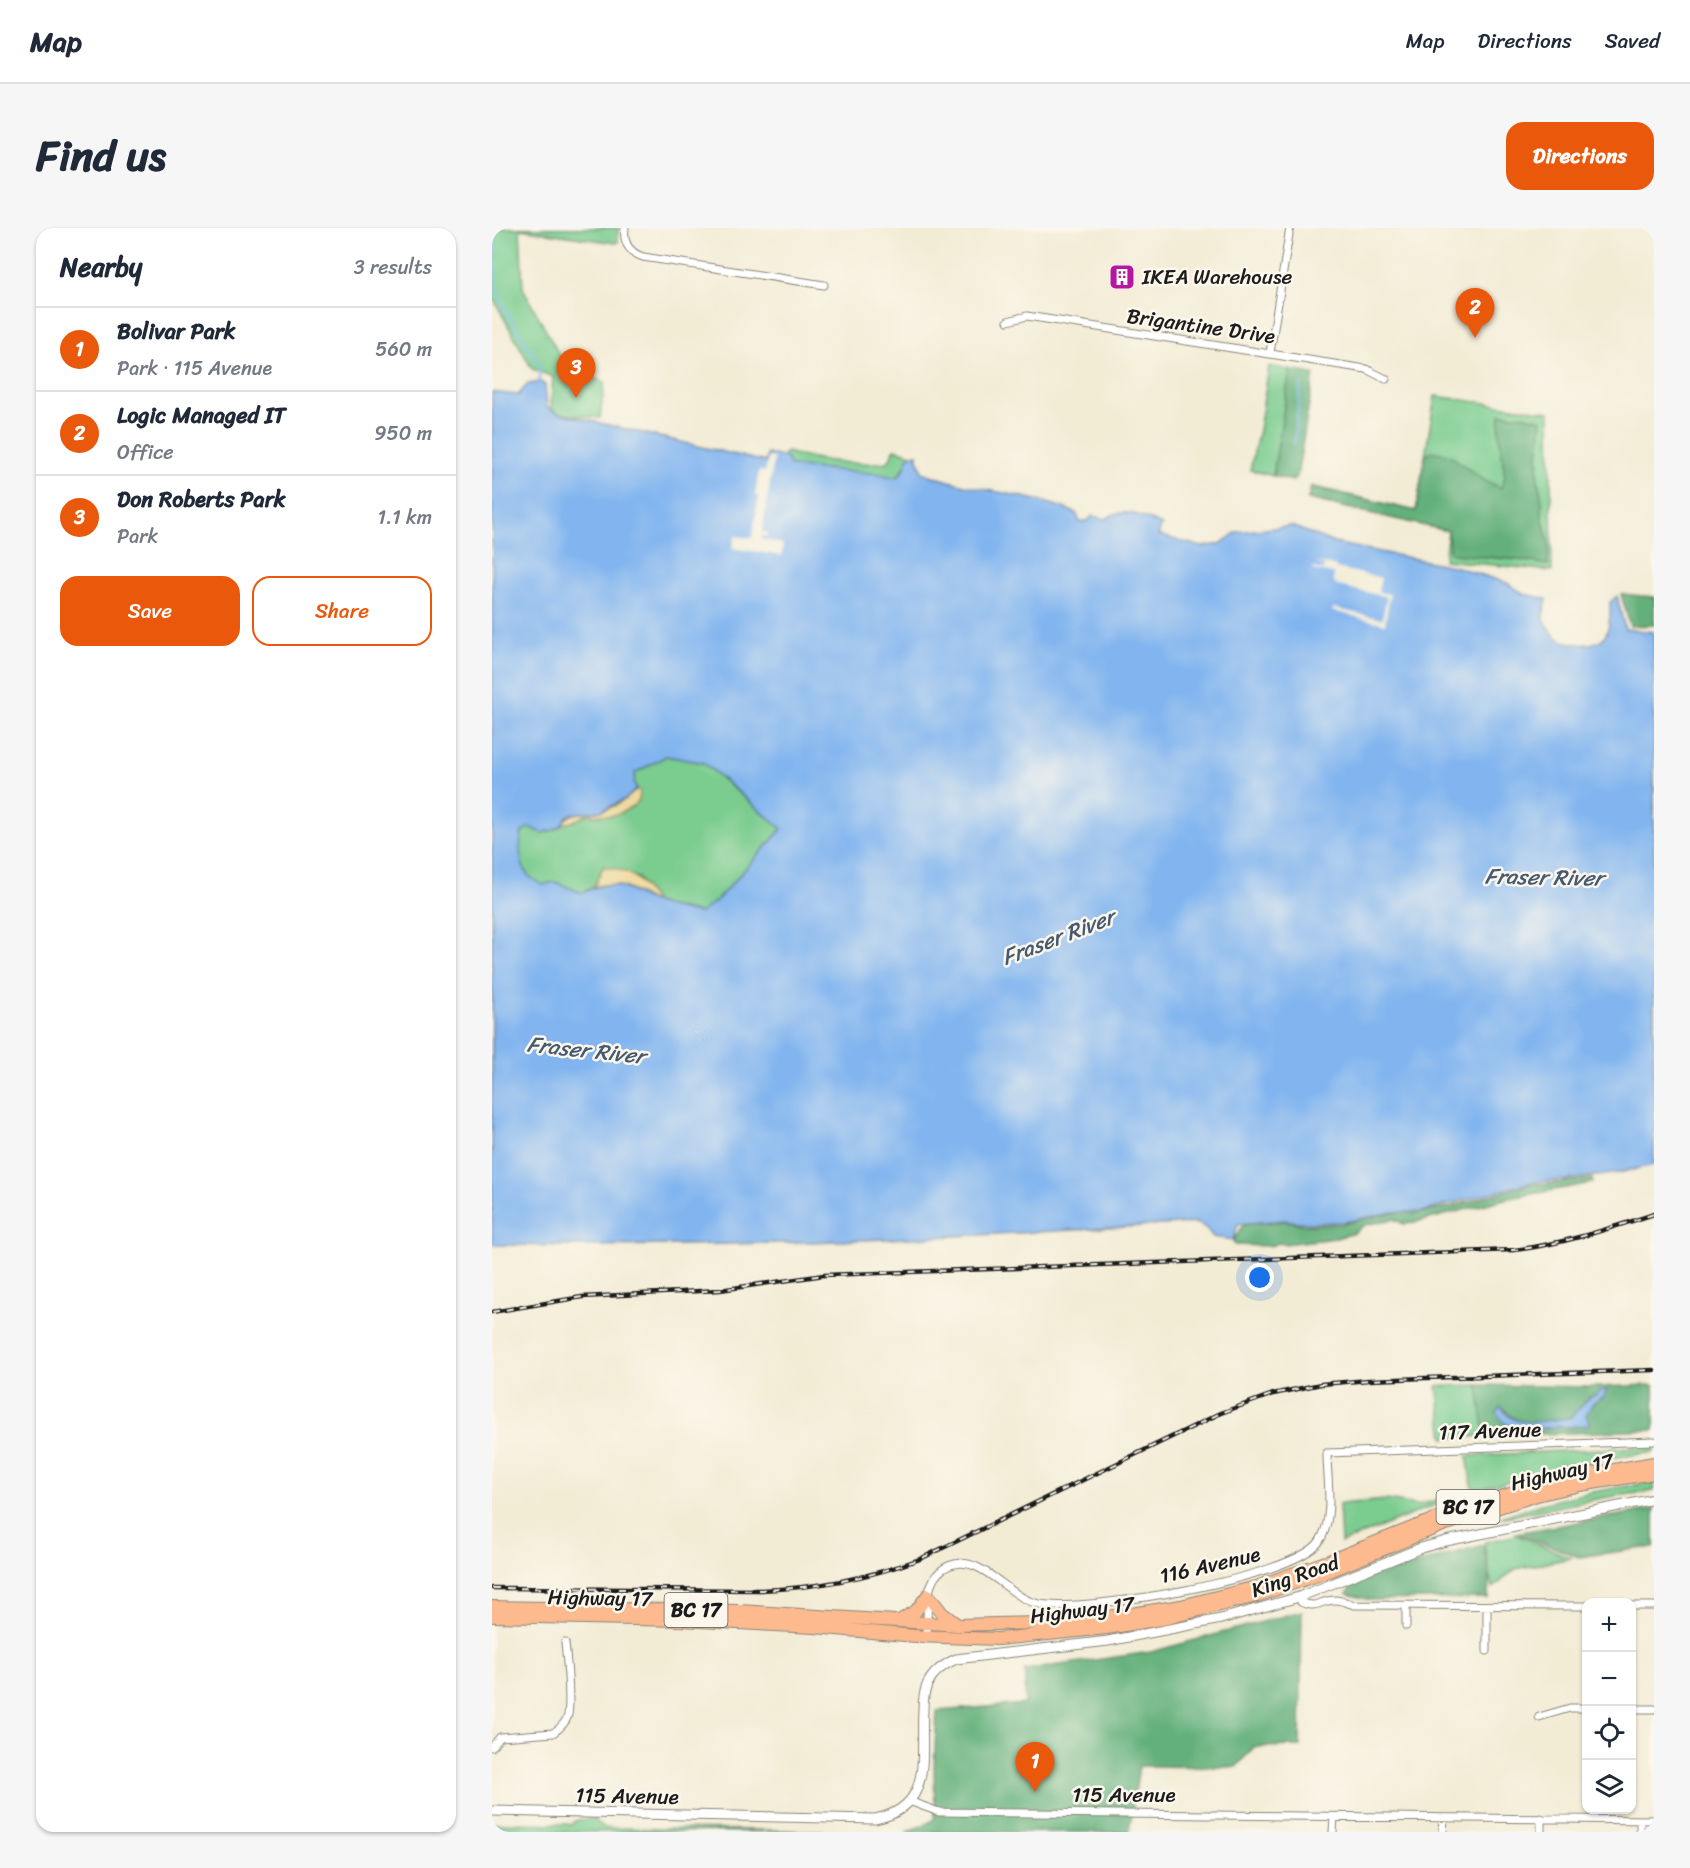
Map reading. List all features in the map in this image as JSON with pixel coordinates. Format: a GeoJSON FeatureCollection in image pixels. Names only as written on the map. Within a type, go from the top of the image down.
{"type":"FeatureCollection","features":[{"type":"Feature","properties":{"kind":"highway","name":"Highway 17"},"geometry":{"type":"LineString","coordinates":[[492,1607],[740,1611],[958,1625],[1072,1621],[1181,1606],[1290,1576],[1440,1516],[1538,1485],[1654,1463]]}},
{"type":"Feature","properties":{"kind":"highway","name":"Highway 17"},"geometry":{"type":"LineString","coordinates":[[492,1616],[705,1621],[804,1626],[927,1637],[998,1639],[1049,1635],[1135,1624],[1218,1607],[1293,1584],[1443,1525],[1537,1495],[1580,1485],[1654,1473]]}},
{"type":"Feature","properties":{"kind":"highway"},"geometry":{"type":"LineString","coordinates":[[900,1621],[916,1611],[928,1595],[942,1613],[958,1625]]}},
{"type":"Feature","properties":{"kind":"street"},"geometry":{"type":"LineString","coordinates":[[625,228],[627,245],[633,253],[643,258],[824,285]]}},
{"type":"Feature","properties":{"kind":"street"},"geometry":{"type":"LineString","coordinates":[[1270,353],[1290,228]]}},
{"type":"Feature","properties":{"kind":"street","name":"Brigantine Drive"},"geometry":{"type":"LineString","coordinates":[[1008,321],[1027,316],[1270,353],[1366,369],[1386,379]]}},
{"type":"Feature","properties":{"kind":"street","name":"117 Avenue"},"geometry":{"type":"LineString","coordinates":[[1327,1453],[1654,1441]]}},
{"type":"Feature","properties":{"kind":"street","name":"116 Avenue"},"geometry":{"type":"LineString","coordinates":[[928,1595],[930,1584],[939,1572],[955,1564],[971,1564],[986,1571],[1020,1597],[1046,1605],[1063,1605],[1130,1599],[1192,1589],[1231,1580],[1292,1560],[1307,1554],[1326,1530],[1327,1453]]}},
{"type":"Feature","properties":{"kind":"street","name":"King Road"},"geometry":{"type":"LineString","coordinates":[[909,1801],[918,1788],[922,1771],[924,1696],[928,1683],[944,1665],[956,1659],[1108,1641],[1221,1619],[1299,1597],[1421,1548],[1446,1541],[1654,1499]]}},
{"type":"Feature","properties":{"kind":"street"},"geometry":{"type":"LineString","coordinates":[[927,1637],[928,1595]]}},
{"type":"Feature","properties":{"kind":"street"},"geometry":{"type":"LineString","coordinates":[[1299,1597],[1301,1602],[1308,1606],[1318,1606],[1331,1600],[1354,1605],[1582,1606]]}},
{"type":"Feature","properties":{"kind":"street"},"geometry":{"type":"LineString","coordinates":[[1406,1605],[1406,1626]]}},
{"type":"Feature","properties":{"kind":"street"},"geometry":{"type":"LineString","coordinates":[[1487,1606],[1487,1651]]}},
{"type":"Feature","properties":{"kind":"street"},"geometry":{"type":"LineString","coordinates":[[1636,1606],[1654,1606]]}},
{"type":"Feature","properties":{"kind":"street"},"geometry":{"type":"LineString","coordinates":[[492,1747],[500,1737],[553,1733],[568,1717],[567,1660],[564,1643]]}},
{"type":"Feature","properties":{"kind":"street"},"geometry":{"type":"LineString","coordinates":[[1539,1717],[1570,1708],[1582,1708]]}},
{"type":"Feature","properties":{"kind":"street"},"geometry":{"type":"LineString","coordinates":[[1636,1709],[1654,1709]]}},
{"type":"Feature","properties":{"kind":"street","name":"115 Avenue"},"geometry":{"type":"LineString","coordinates":[[492,1810],[875,1819],[902,1809],[909,1801],[939,1812],[1654,1820]]}},
{"type":"Feature","properties":{"kind":"street"},"geometry":{"type":"LineString","coordinates":[[1334,1816],[1334,1832]]}},
{"type":"Feature","properties":{"kind":"street"},"geometry":{"type":"LineString","coordinates":[[1443,1832],[1444,1818]]}},
{"type":"Feature","properties":{"kind":"street"},"geometry":{"type":"LineString","coordinates":[[1540,1832],[1541,1818]]}},
{"type":"Feature","properties":{"kind":"street"},"geometry":{"type":"LineString","coordinates":[[1640,1820],[1640,1832]]}},
{"type":"Feature","properties":{"kind":"green space"},"geometry":{"type":"Polygon","coordinates":[[[492,228],[618,228],[618,242],[615,243],[520,229],[523,288],[567,369],[605,382],[600,418],[552,413],[553,377],[532,369],[492,296],[492,228]]]}},
{"type":"Feature","properties":{"kind":"green space"},"geometry":{"type":"Polygon","coordinates":[[[1269,366],[1290,370],[1273,476],[1250,470],[1269,366]]]}},
{"type":"Feature","properties":{"kind":"green space"},"geometry":{"type":"Polygon","coordinates":[[[1290,370],[1314,374],[1297,477],[1293,481],[1273,476],[1290,370]]]}},
{"type":"Feature","properties":{"kind":"green space"},"geometry":{"type":"Polygon","coordinates":[[[1435,396],[1550,412],[1552,571],[1444,560],[1448,531],[1308,499],[1311,486],[1416,511],[1435,396]]]}},
{"type":"Feature","properties":{"kind":"green space"},"geometry":{"type":"Polygon","coordinates":[[[1500,414],[1527,416],[1542,420],[1538,482],[1542,500],[1542,516],[1549,545],[1548,565],[1453,554],[1449,551],[1448,531],[1308,499],[1311,489],[1330,491],[1416,511],[1425,456],[1432,451],[1450,455],[1482,479],[1501,488],[1505,477],[1499,433],[1500,414]]]}},
{"type":"Feature","properties":{"kind":"green space"},"geometry":{"type":"Polygon","coordinates":[[[895,449],[913,454],[898,476],[934,487],[790,466],[782,457],[786,452],[837,462],[875,463],[888,462],[895,449]]]}},
{"type":"Feature","properties":{"kind":"green space"},"geometry":{"type":"Polygon","coordinates":[[[1621,594],[1654,597],[1654,625],[1630,626],[1621,594]]]}},
{"type":"Feature","properties":{"kind":"green space"},"geometry":{"type":"Polygon","coordinates":[[[666,756],[704,763],[782,829],[717,900],[700,913],[655,903],[638,878],[603,867],[594,887],[582,893],[555,882],[542,885],[492,855],[492,769],[637,789],[634,783],[635,773],[666,756]],[[635,805],[584,812],[565,822],[572,822],[588,814],[599,816],[621,813],[635,805]]]}},
{"type":"Feature","properties":{"kind":"green space"},"geometry":{"type":"Polygon","coordinates":[[[1592,1179],[1593,1183],[1505,1199],[1422,1221],[1404,1224],[1394,1219],[1364,1225],[1354,1233],[1336,1238],[1279,1243],[1270,1246],[1235,1245],[1233,1241],[1243,1225],[1286,1221],[1306,1225],[1342,1224],[1401,1212],[1414,1214],[1451,1207],[1531,1184],[1592,1179]]]}},
{"type":"Feature","properties":{"kind":"green space"},"geometry":{"type":"Polygon","coordinates":[[[1478,1385],[1485,1436],[1444,1438],[1437,1386],[1478,1385]]]}},
{"type":"Feature","properties":{"kind":"green space"},"geometry":{"type":"Polygon","coordinates":[[[1478,1385],[1594,1387],[1654,1385],[1654,1430],[1485,1436],[1478,1385]],[[1597,1395],[1590,1397],[1570,1418],[1525,1422],[1510,1416],[1504,1409],[1497,1413],[1532,1430],[1571,1428],[1589,1422],[1586,1415],[1593,1403],[1603,1398],[1597,1395]]]}},
{"type":"Feature","properties":{"kind":"green space"},"geometry":{"type":"Polygon","coordinates":[[[1654,1446],[1654,1452],[1611,1458],[1473,1490],[1467,1456],[1654,1446]]]}},
{"type":"Feature","properties":{"kind":"green space"},"geometry":{"type":"Polygon","coordinates":[[[1654,1482],[1654,1491],[1608,1497],[1495,1519],[1573,1496],[1654,1482]]]}},
{"type":"Feature","properties":{"kind":"green space"},"geometry":{"type":"Polygon","coordinates":[[[1467,1492],[1341,1543],[1339,1504],[1386,1500],[1418,1505],[1467,1492]]]}},
{"type":"Feature","properties":{"kind":"green space"},"geometry":{"type":"Polygon","coordinates":[[[1654,1509],[1654,1548],[1579,1557],[1516,1533],[1654,1509]]]}},
{"type":"Feature","properties":{"kind":"green space"},"geometry":{"type":"Polygon","coordinates":[[[1517,1535],[1571,1558],[1515,1569],[1492,1589],[1484,1542],[1517,1535]]]}},
{"type":"Feature","properties":{"kind":"green space"},"geometry":{"type":"Polygon","coordinates":[[[1483,1545],[1489,1572],[1488,1598],[1371,1600],[1347,1594],[1351,1586],[1375,1576],[1483,1545]]]}},
{"type":"Feature","properties":{"kind":"green space"},"geometry":{"type":"Polygon","coordinates":[[[1302,1611],[1300,1746],[1254,1747],[1236,1767],[1139,1766],[1129,1832],[906,1832],[935,1818],[934,1766],[937,1711],[1025,1704],[1025,1670],[1151,1652],[1302,1611]]]}},
{"type":"Feature","properties":{"kind":"green space"},"geometry":{"type":"Polygon","coordinates":[[[593,1819],[605,1828],[823,1831],[492,1832],[492,1823],[570,1824],[577,1820],[593,1819]]]}},
{"type":"Feature","properties":{"kind":"sand"},"geometry":{"type":"Polygon","coordinates":[[[637,789],[640,791],[639,800],[621,813],[611,816],[588,814],[562,824],[574,814],[611,808],[625,800],[637,789]]]}},
{"type":"Feature","properties":{"kind":"sand"},"geometry":{"type":"Polygon","coordinates":[[[603,867],[629,873],[635,877],[655,903],[632,890],[619,886],[594,887],[603,867]]]}},
{"type":"Feature","properties":{"kind":"water","name":"Fraser River"},"geometry":{"type":"Polygon","coordinates":[[[540,382],[545,385],[547,407],[558,413],[766,462],[767,454],[786,457],[790,466],[881,474],[896,478],[903,472],[909,457],[917,454],[922,472],[960,484],[1057,506],[1076,513],[1080,522],[1089,520],[1092,516],[1106,519],[1120,513],[1134,514],[1162,525],[1158,535],[1202,547],[1220,544],[1237,532],[1292,526],[1334,543],[1457,567],[1507,583],[1524,594],[1547,599],[1543,616],[1548,627],[1555,636],[1574,644],[1589,644],[1602,639],[1609,627],[1610,602],[1617,596],[1625,629],[1654,632],[1654,1165],[1618,1173],[1532,1182],[1421,1212],[1393,1212],[1344,1222],[1307,1223],[1286,1220],[1238,1224],[1233,1240],[1213,1237],[1206,1228],[1197,1223],[844,1241],[580,1246],[492,1245],[492,392],[518,395],[528,384],[540,382]],[[666,756],[635,773],[634,783],[637,789],[626,799],[601,811],[572,814],[554,830],[542,833],[529,827],[522,832],[520,843],[526,872],[542,885],[555,882],[582,893],[603,885],[619,886],[658,904],[700,913],[717,900],[782,829],[704,763],[666,756]]]}},
{"type":"Feature","properties":{"kind":"water"},"geometry":{"type":"Polygon","coordinates":[[[1607,1390],[1603,1398],[1593,1403],[1586,1415],[1588,1425],[1522,1429],[1508,1425],[1497,1413],[1500,1407],[1510,1417],[1523,1422],[1570,1418],[1590,1397],[1607,1390]]]}},
{"type":"Feature","properties":{"kind":"pier"},"geometry":{"type":"Polygon","coordinates":[[[768,457],[774,458],[762,532],[768,533],[767,536],[761,536],[761,539],[783,544],[782,556],[733,548],[735,536],[752,538],[759,497],[755,496],[759,471],[765,472],[768,457]]]}},
{"type":"Feature","properties":{"kind":"pier"},"geometry":{"type":"Polygon","coordinates":[[[1315,563],[1381,578],[1378,592],[1390,594],[1385,624],[1332,611],[1333,608],[1382,619],[1387,597],[1334,585],[1339,583],[1333,581],[1334,574],[1313,570],[1314,568],[1323,570],[1324,566],[1315,563]]]}},
{"type":"Feature","properties":{"kind":"waterway"},"geometry":{"type":"LineString","coordinates":[[495,228],[495,284],[503,307],[540,366],[539,384]]}},
{"type":"Feature","properties":{"kind":"waterway"},"geometry":{"type":"LineString","coordinates":[[1294,444],[1301,384]]}},
{"type":"Feature","properties":{"kind":"railway"},"geometry":{"type":"LineString","coordinates":[[492,1312],[582,1297],[720,1290],[824,1275],[1514,1250],[1568,1240],[1654,1214]]}},
{"type":"Feature","properties":{"kind":"railway"},"geometry":{"type":"LineString","coordinates":[[492,1588],[761,1590],[842,1581],[881,1572],[920,1559],[1221,1413],[1273,1394],[1321,1384],[1369,1380],[1654,1370]]}},
{"type":"Feature","properties":{"kind":"place","name":"IKEA Warehouse"},"geometry":{"type":"Point","coordinates":[1122,277]}},
{"type":"Feature","properties":{"kind":"place","name":"Logic Managed IT"},"geometry":{"type":"Point","coordinates":[1475,338]}},
{"type":"Feature","properties":{"kind":"place","name":"Don Roberts Park"},"geometry":{"type":"Point","coordinates":[576,398]}},
{"type":"Feature","properties":{"kind":"place","name":"Bolivar Park"},"geometry":{"type":"Point","coordinates":[1035,1792]}}]}
